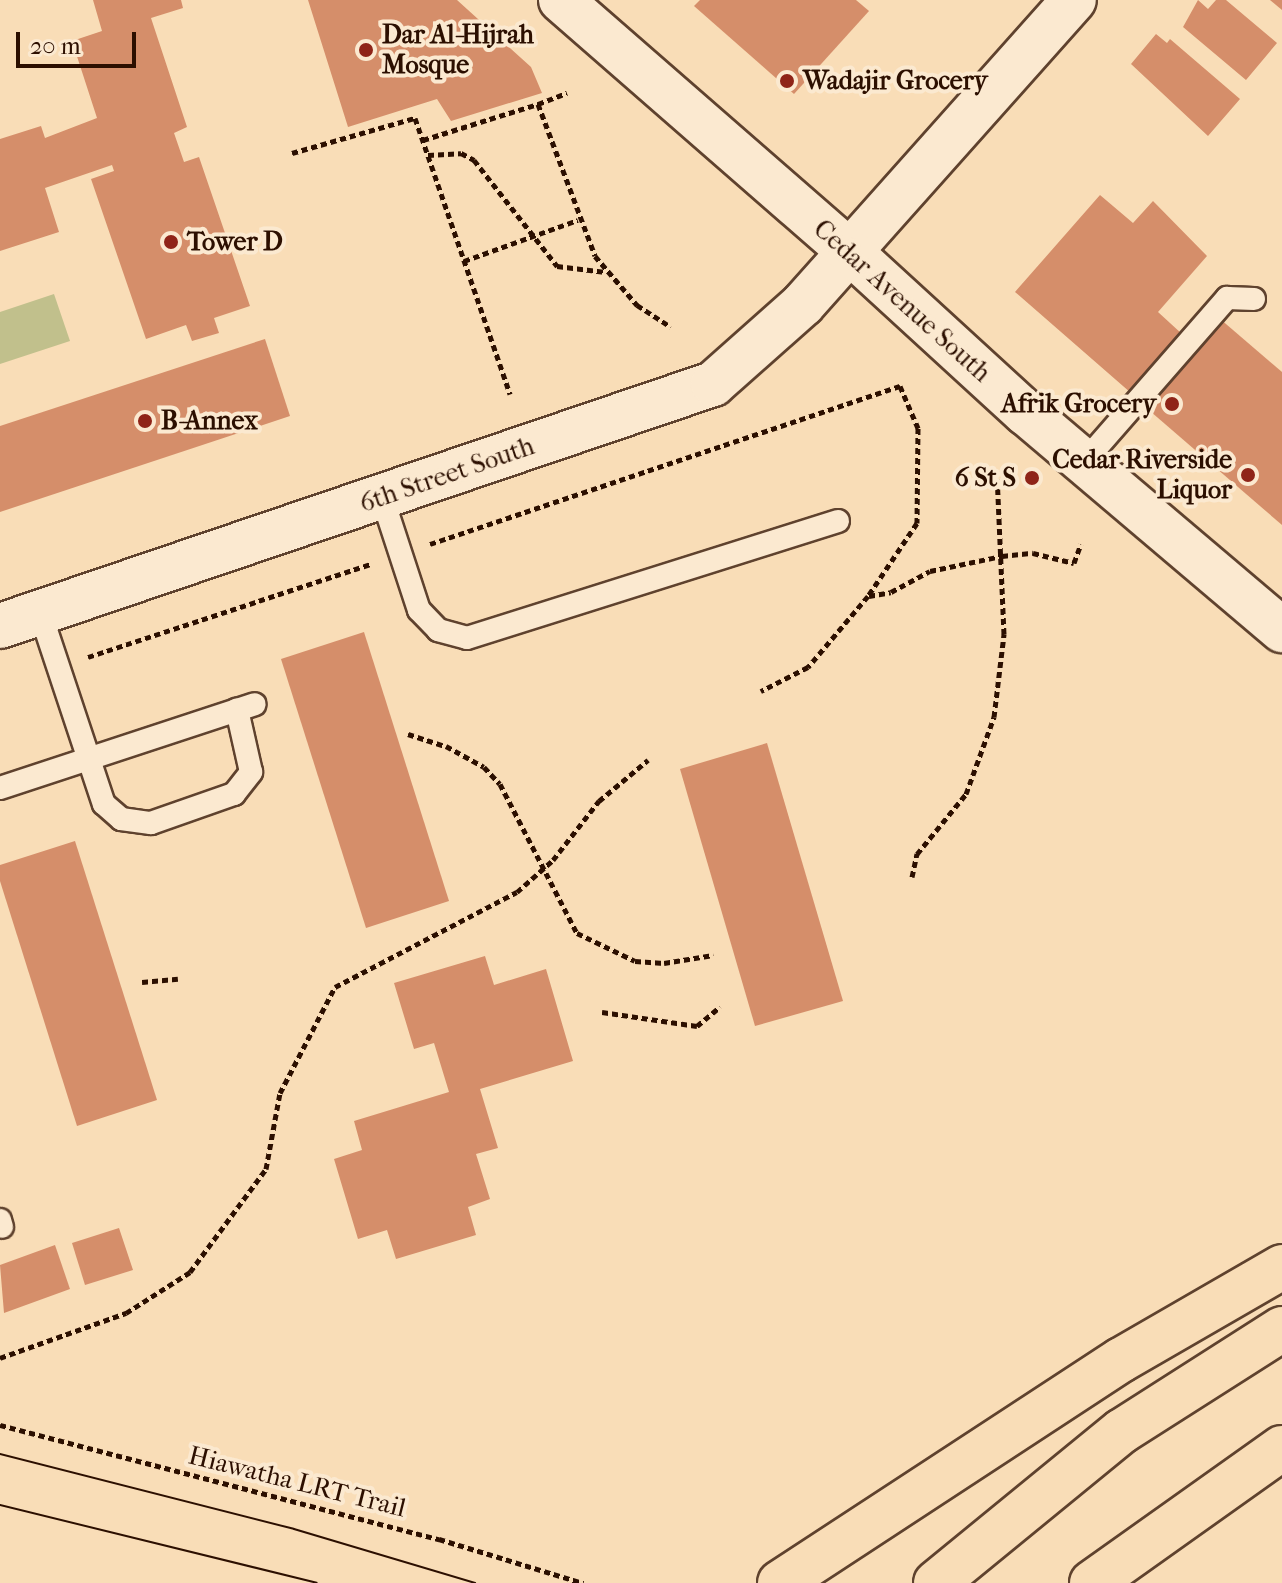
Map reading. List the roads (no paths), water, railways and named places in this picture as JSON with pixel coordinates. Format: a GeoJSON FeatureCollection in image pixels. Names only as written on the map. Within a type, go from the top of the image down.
{"type":"FeatureCollection","features":[{"type":"Feature","properties":{"kind":"highway"},"geometry":{"type":"LineString","coordinates":[[780,1583],[1121,1360],[1282,1267]]}},
{"type":"Feature","properties":{"kind":"highway"},"geometry":{"type":"LineString","coordinates":[[951,1569],[1156,1407],[1282,1329]]}},
{"type":"Feature","properties":{"kind":"highway"},"geometry":{"type":"LineString","coordinates":[[1092,1583],[1282,1448]]}},
{"type":"Feature","properties":{"kind":"street","name":"Cedar Avenue South"},"geometry":{"type":"LineString","coordinates":[[561,0],[850,252],[1084,462],[1282,630]]}},
{"type":"Feature","properties":{"kind":"street","name":"6th Street South"},"geometry":{"type":"LineString","coordinates":[[0,626],[713,384],[756,351],[850,252],[1074,0]]}},
{"type":"Feature","properties":{"kind":"lane"},"geometry":{"type":"LineString","coordinates":[[1084,462],[1227,298],[1254,299]]}},
{"type":"Feature","properties":{"kind":"lane"},"geometry":{"type":"LineString","coordinates":[[382,497],[419,610],[438,630],[467,638],[838,521]]}},
{"type":"Feature","properties":{"kind":"lane"},"geometry":{"type":"LineString","coordinates":[[0,788],[88,759],[246,707],[251,772],[234,794],[151,823],[121,819],[104,804],[88,759],[40,612]]}},
{"type":"Feature","properties":{"kind":"tram line"},"geometry":{"type":"LineString","coordinates":[[0,1454],[294,1529],[475,1583]]}},
{"type":"Feature","properties":{"kind":"tram line"},"geometry":{"type":"LineString","coordinates":[[0,1505],[317,1583]]}},
{"type":"Feature","properties":{"kind":"place","name":"Dar Al-Hijrah Mosque"},"geometry":{"type":"Point","coordinates":[366,50]}},
{"type":"Feature","properties":{"kind":"place","name":"Wadajir Grocery"},"geometry":{"type":"Point","coordinates":[787,81]}},
{"type":"Feature","properties":{"kind":"place","name":"Tower D"},"geometry":{"type":"Point","coordinates":[171,242]}},
{"type":"Feature","properties":{"kind":"place","name":"Afrik Grocery"},"geometry":{"type":"Point","coordinates":[1172,404]}},
{"type":"Feature","properties":{"kind":"place","name":"B-Annex"},"geometry":{"type":"Point","coordinates":[145,421]}},
{"type":"Feature","properties":{"kind":"place","name":"Cedar Riverside Liquor"},"geometry":{"type":"Point","coordinates":[1248,475]}},
{"type":"Feature","properties":{"kind":"place","name":"6 St S"},"geometry":{"type":"Point","coordinates":[1032,478]}}]}
